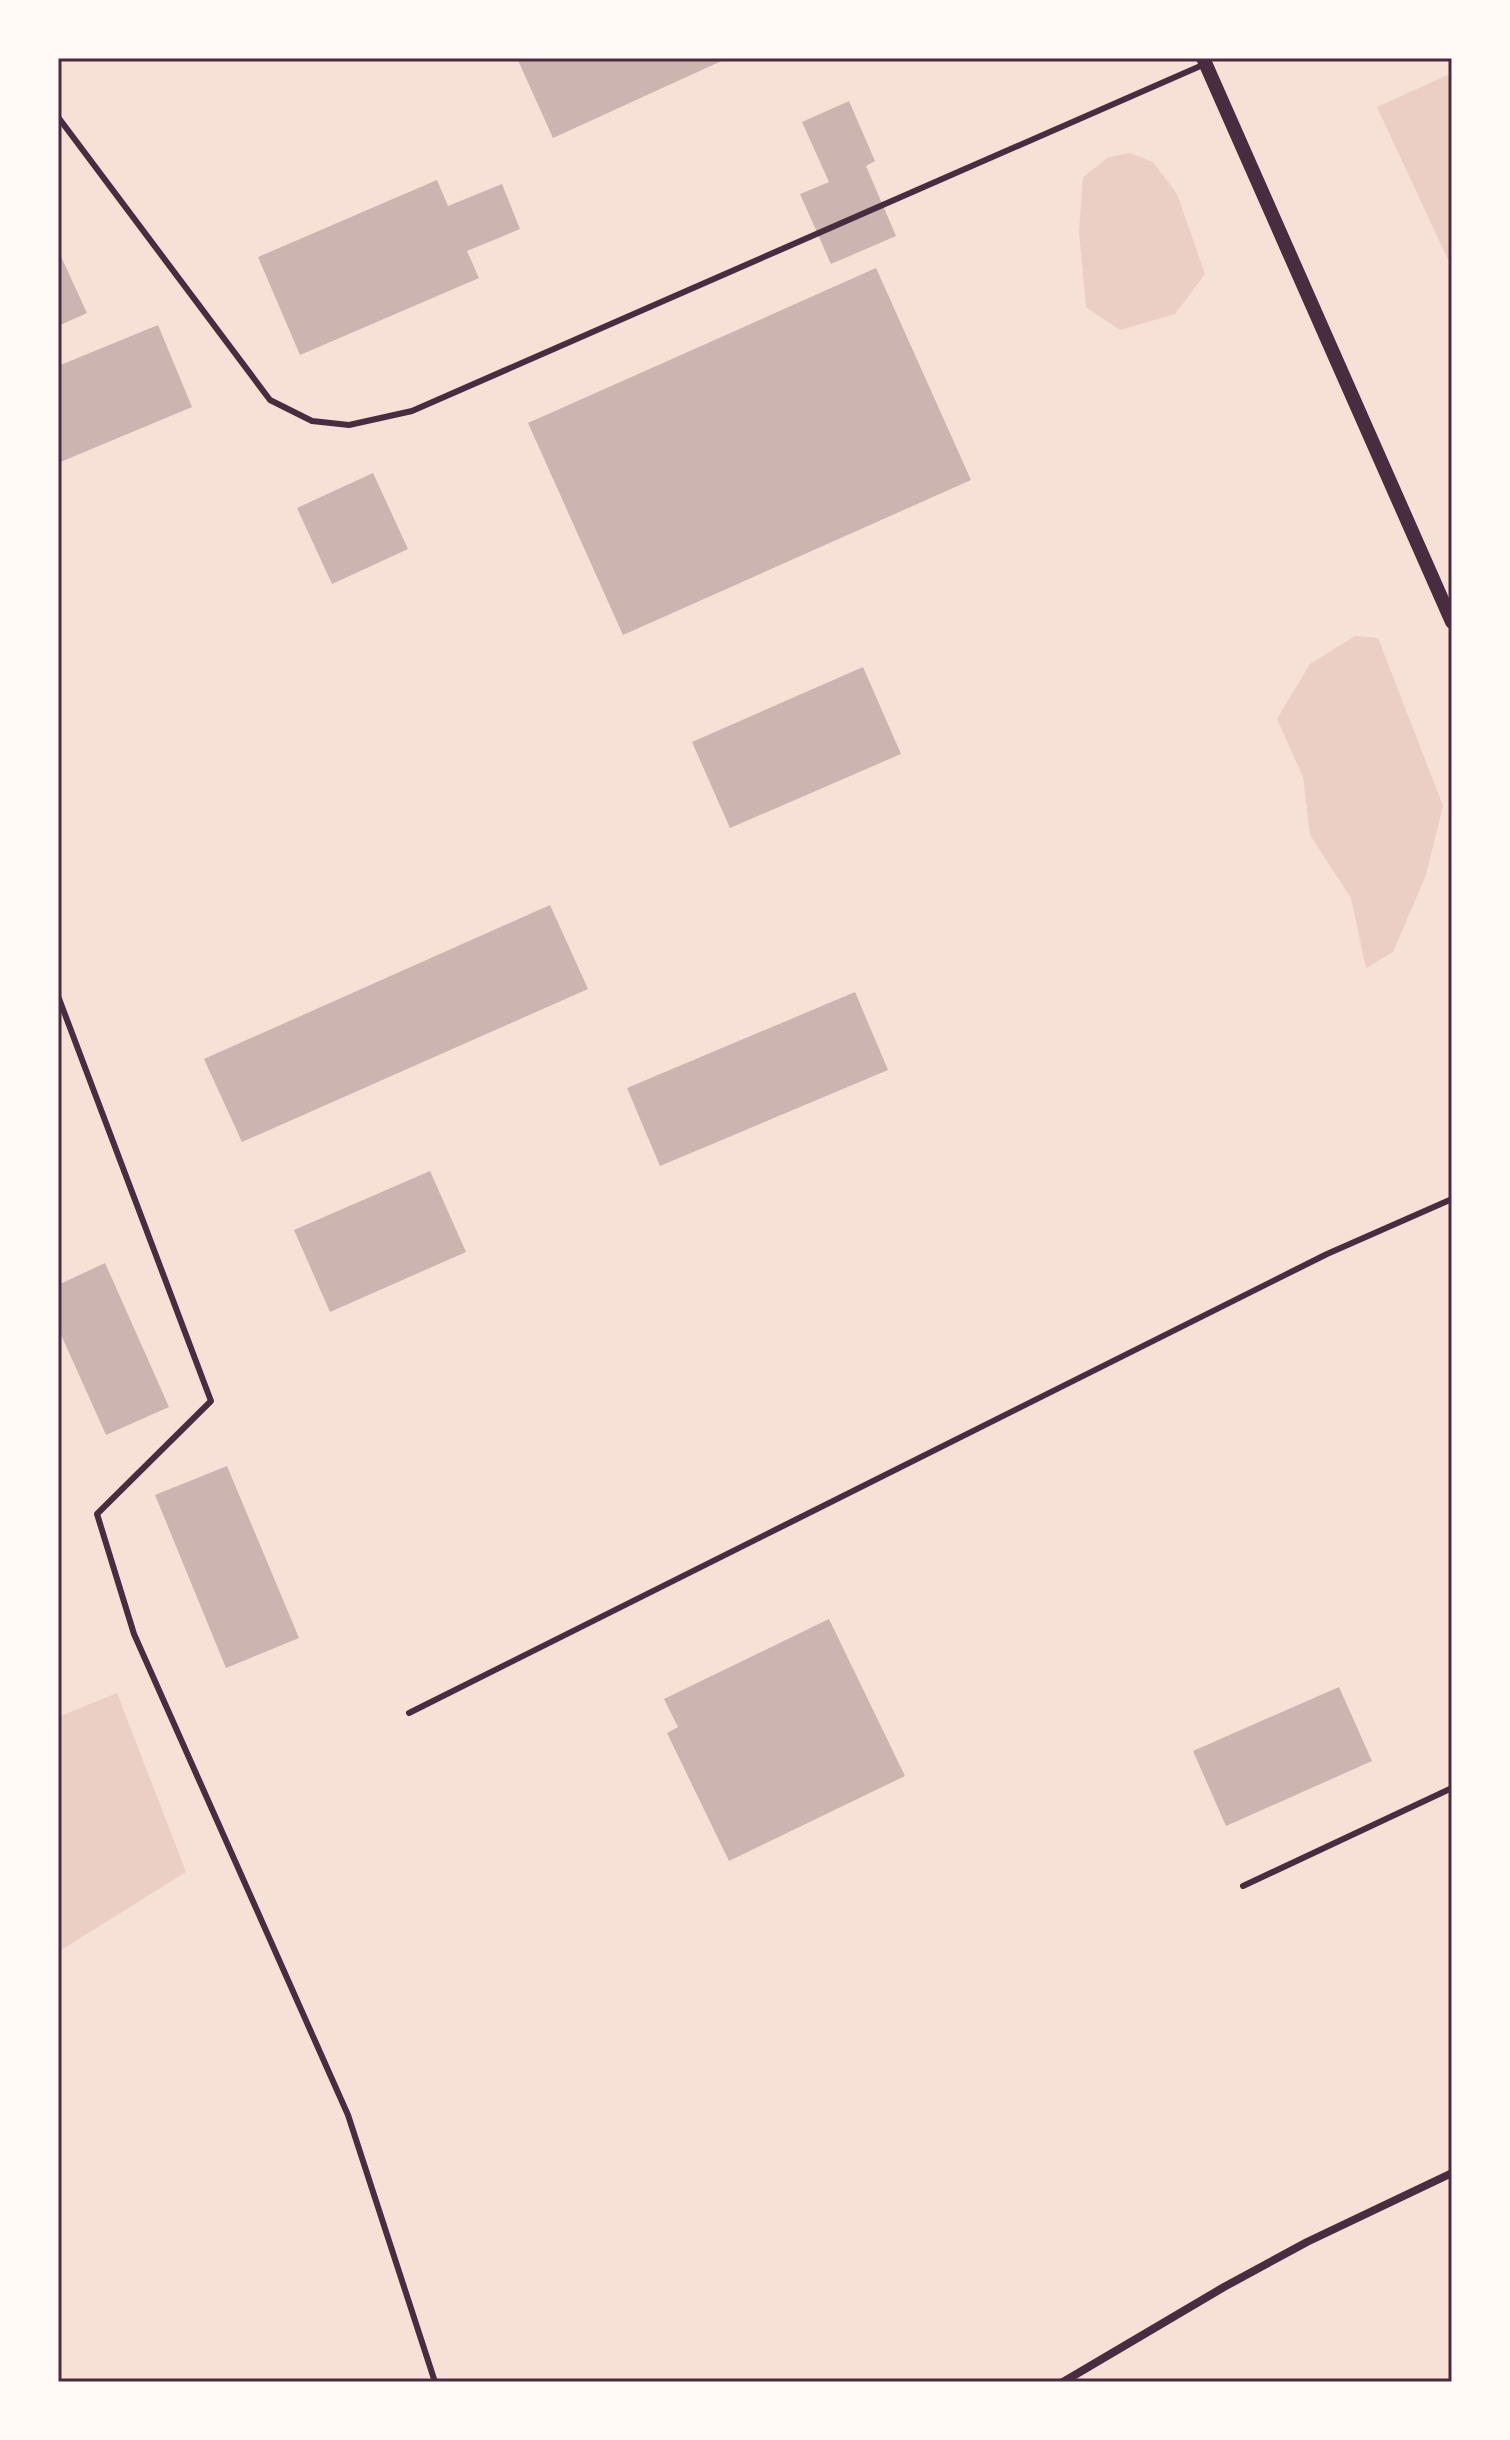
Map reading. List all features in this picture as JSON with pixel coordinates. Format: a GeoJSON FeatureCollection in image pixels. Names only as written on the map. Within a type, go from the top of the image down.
{"type":"FeatureCollection","features":[{"type":"Feature","properties":{"kind":"street"},"geometry":{"type":"LineString","coordinates":[[1204,61],[1447,600],[1452,622]]}},
{"type":"Feature","properties":{"kind":"street"},"geometry":{"type":"LineString","coordinates":[[1063,2382],[1307,2242],[1452,2173]]}},
{"type":"Feature","properties":{"kind":"lane"},"geometry":{"type":"LineString","coordinates":[[58,117],[270,400],[312,421],[349,425],[412,411],[1204,61]]}},
{"type":"Feature","properties":{"kind":"lane"},"geometry":{"type":"LineString","coordinates":[[58,996],[211,1401],[97,1514],[134,1634],[348,2115],[435,2382]]}},
{"type":"Feature","properties":{"kind":"lane"},"geometry":{"type":"LineString","coordinates":[[409,1713],[1313,1261],[1452,1199]]}},
{"type":"Feature","properties":{"kind":"lane"},"geometry":{"type":"LineString","coordinates":[[1243,1886],[1452,1788]]}},
{"type":"Feature","properties":{"kind":"shaded area"},"geometry":{"type":"Polygon","coordinates":[[[1452,73],[1452,268],[1377,107],[1452,73]]]}},
{"type":"Feature","properties":{"kind":"shaded area"},"geometry":{"type":"Polygon","coordinates":[[[1130,153],[1153,162],[1177,194],[1205,274],[1175,314],[1120,330],[1086,307],[1079,232],[1083,177],[1109,157],[1130,153]]]}},
{"type":"Feature","properties":{"kind":"shaded area"},"geometry":{"type":"Polygon","coordinates":[[[1355,636],[1378,638],[1443,806],[1426,875],[1393,952],[1366,968],[1351,898],[1310,835],[1303,777],[1277,719],[1310,664],[1355,636]]]}},
{"type":"Feature","properties":{"kind":"shaded area"},"geometry":{"type":"Polygon","coordinates":[[[117,1693],[186,1872],[58,1952],[58,1717],[117,1693]]]}},
{"type":"Feature","properties":{"kind":"building"},"geometry":{"type":"Polygon","coordinates":[[[517,58],[728,58],[553,138],[517,58]]]}},
{"type":"Feature","properties":{"kind":"building"},"geometry":{"type":"Polygon","coordinates":[[[849,101],[875,161],[866,166],[896,236],[831,264],[800,194],[829,182],[802,122],[849,101]]]}},
{"type":"Feature","properties":{"kind":"building"},"geometry":{"type":"Polygon","coordinates":[[[437,180],[448,206],[502,184],[520,229],[467,251],[479,278],[300,355],[258,257],[437,180]]]}},
{"type":"Feature","properties":{"kind":"building"},"geometry":{"type":"Polygon","coordinates":[[[58,250],[87,313],[58,326],[58,250]]]}},
{"type":"Feature","properties":{"kind":"building"},"geometry":{"type":"Polygon","coordinates":[[[876,268],[971,480],[623,635],[528,423],[876,268]]]}},
{"type":"Feature","properties":{"kind":"building"},"geometry":{"type":"Polygon","coordinates":[[[158,325],[192,407],[58,463],[58,366],[158,325]]]}},
{"type":"Feature","properties":{"kind":"building"},"geometry":{"type":"Polygon","coordinates":[[[373,473],[408,549],[332,584],[297,508],[373,473]]]}},
{"type":"Feature","properties":{"kind":"building"},"geometry":{"type":"Polygon","coordinates":[[[863,667],[901,754],[730,828],[692,742],[863,667]]]}},
{"type":"Feature","properties":{"kind":"building"},"geometry":{"type":"Polygon","coordinates":[[[550,905],[588,989],[242,1142],[204,1059],[550,905]]]}},
{"type":"Feature","properties":{"kind":"building"},"geometry":{"type":"Polygon","coordinates":[[[855,992],[888,1070],[660,1166],[627,1088],[855,992]]]}},
{"type":"Feature","properties":{"kind":"building"},"geometry":{"type":"Polygon","coordinates":[[[430,1171],[466,1252],[330,1312],[294,1230],[430,1171]]]}},
{"type":"Feature","properties":{"kind":"building"},"geometry":{"type":"Polygon","coordinates":[[[105,1263],[169,1407],[106,1435],[58,1328],[58,1285],[105,1263]]]}},
{"type":"Feature","properties":{"kind":"building"},"geometry":{"type":"Polygon","coordinates":[[[227,1466],[299,1638],[226,1668],[155,1495],[227,1466]]]}},
{"type":"Feature","properties":{"kind":"building"},"geometry":{"type":"Polygon","coordinates":[[[829,1619],[905,1776],[729,1861],[667,1733],[678,1727],[664,1699],[829,1619]]]}},
{"type":"Feature","properties":{"kind":"building"},"geometry":{"type":"Polygon","coordinates":[[[1339,1687],[1372,1761],[1226,1826],[1193,1751],[1339,1687]]]}}]}
